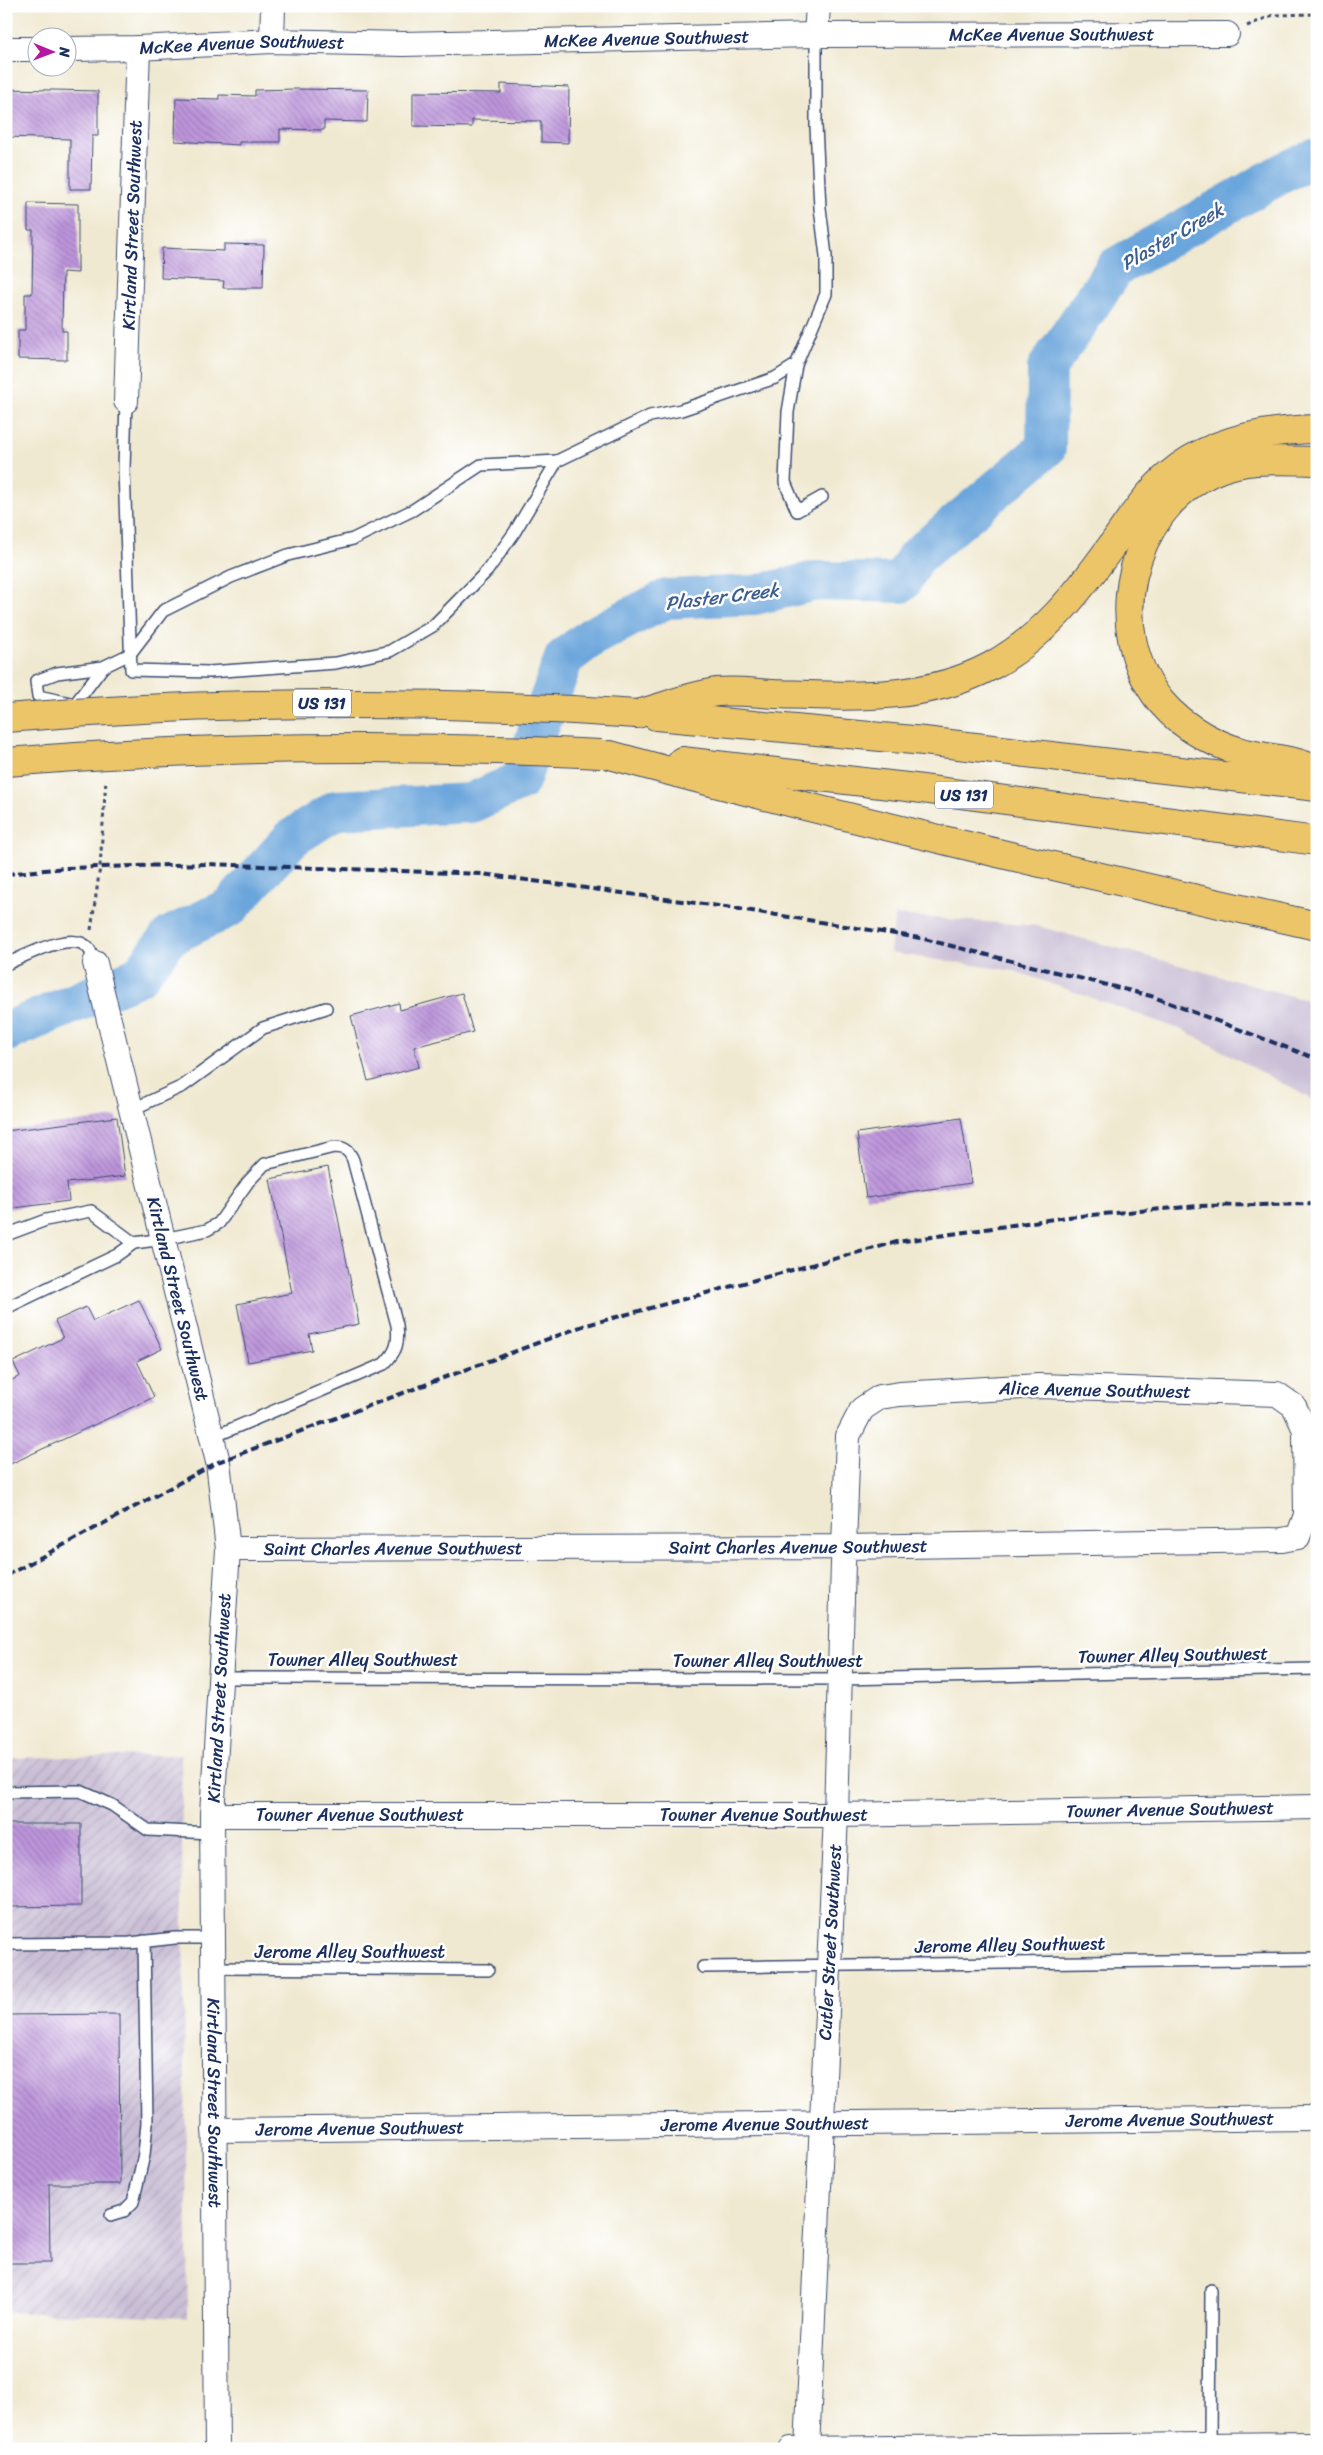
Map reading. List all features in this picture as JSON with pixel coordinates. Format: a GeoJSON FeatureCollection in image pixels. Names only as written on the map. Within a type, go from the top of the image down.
{"type":"FeatureCollection","features":[{"type":"Feature","properties":{"kind":"highway"},"geometry":{"type":"LineString","coordinates":[[637,714],[716,692],[878,696],[933,686],[989,667],[1030,641],[1048,624],[1105,556],[1143,502],[1181,466],[1198,456],[1234,442],[1281,432],[1317,430]]}},
{"type":"Feature","properties":{"kind":"highway"},"geometry":{"type":"LineString","coordinates":[[1317,462],[1270,460],[1243,463],[1214,472],[1180,493],[1167,505],[1145,541],[1132,577],[1129,598],[1133,638],[1142,668],[1161,702],[1177,717],[1209,738],[1231,749],[1305,764],[1317,771]]}},
{"type":"Feature","properties":{"kind":"highway","name":"US 131"},"geometry":{"type":"LineString","coordinates":[[6,718],[238,705],[364,703],[524,707],[637,714],[924,741],[1317,787]]}},
{"type":"Feature","properties":{"kind":"highway","name":"US 131"},"geometry":{"type":"LineString","coordinates":[[6,762],[235,748],[335,746],[492,749],[606,755],[768,770],[1317,841]]}},
{"type":"Feature","properties":{"kind":"highway"},"geometry":{"type":"LineString","coordinates":[[606,755],[757,795],[1046,865],[1317,926]]}},
{"type":"Feature","properties":{"kind":"street"},"geometry":{"type":"LineString","coordinates":[[272,41],[273,6]]}},
{"type":"Feature","properties":{"kind":"street"},"geometry":{"type":"LineString","coordinates":[[816,35],[818,6]]}},
{"type":"Feature","properties":{"kind":"street","name":"McKee Avenue Southwest"},"geometry":{"type":"LineString","coordinates":[[78,49],[138,48],[272,41],[402,44],[816,35],[1227,34]]}},
{"type":"Feature","properties":{"kind":"street","name":"Kirtland Street Southwest"},"geometry":{"type":"LineString","coordinates":[[126,402],[138,48]]}},
{"type":"Feature","properties":{"kind":"street"},"geometry":{"type":"LineString","coordinates":[[6,49],[28,49]]}},
{"type":"Feature","properties":{"kind":"street","name":"Kirtland Street Southwest"},"geometry":{"type":"LineString","coordinates":[[92,955],[108,1009],[213,1437],[218,1462],[228,1549],[212,1824],[217,2449]]}},
{"type":"Feature","properties":{"kind":"street","name":"Alice Avenue Southwest"},"geometry":{"type":"LineString","coordinates":[[848,1436],[862,1408],[880,1396],[900,1394],[1039,1386],[1277,1394],[1294,1406],[1305,1430],[1307,1469]]}},
{"type":"Feature","properties":{"kind":"street","name":"Cutler Street Southwest"},"geometry":{"type":"LineString","coordinates":[[807,2449],[836,1815],[848,1436]]}},
{"type":"Feature","properties":{"kind":"street","name":"Saint Charles Avenue Southwest"},"geometry":{"type":"LineString","coordinates":[[228,1549],[844,1547],[1282,1540],[1298,1537],[1306,1515],[1307,1469]]}},
{"type":"Feature","properties":{"kind":"street","name":"Towner Avenue Southwest"},"geometry":{"type":"LineString","coordinates":[[212,1824],[1317,1808]]}},
{"type":"Feature","properties":{"kind":"street","name":"Jerome Avenue Southwest"},"geometry":{"type":"LineString","coordinates":[[214,2130],[1317,2118]]}},
{"type":"Feature","properties":{"kind":"street"},"geometry":{"type":"LineString","coordinates":[[791,2449],[1210,2447],[1317,2444]]}},
{"type":"Feature","properties":{"kind":"lane"},"geometry":{"type":"LineString","coordinates":[[816,35],[816,126],[820,208],[826,256],[826,294],[796,365],[788,412],[785,482],[797,511],[822,497]]}},
{"type":"Feature","properties":{"kind":"lane"},"geometry":{"type":"LineString","coordinates":[[103,667],[75,704],[38,696],[36,681],[57,672],[103,667],[130,654],[163,610],[231,577],[288,555],[353,539],[413,510],[481,465],[557,461],[650,416],[680,410],[775,378],[796,365]]}},
{"type":"Feature","properties":{"kind":"lane"},"geometry":{"type":"LineString","coordinates":[[126,402],[124,469],[131,670],[208,672],[336,663],[390,651],[433,626],[487,571],[514,533],[557,461]]}},
{"type":"Feature","properties":{"kind":"lane"},"geometry":{"type":"LineString","coordinates":[[6,964],[62,941],[77,941],[92,955]]}},
{"type":"Feature","properties":{"kind":"lane"},"geometry":{"type":"LineString","coordinates":[[133,1109],[183,1086],[263,1028],[326,1008]]}},
{"type":"Feature","properties":{"kind":"lane"},"geometry":{"type":"LineString","coordinates":[[6,1308],[117,1255],[134,1243],[207,1230],[219,1224],[248,1182],[265,1164],[334,1147],[343,1147],[350,1153],[353,1160],[397,1325],[399,1341],[394,1353],[384,1364],[213,1437]]}},
{"type":"Feature","properties":{"kind":"lane"},"geometry":{"type":"LineString","coordinates":[[6,1235],[46,1220],[92,1211],[134,1243]]}},
{"type":"Feature","properties":{"kind":"lane","name":"Towner Alley Southwest"},"geometry":{"type":"LineString","coordinates":[[220,1678],[840,1679],[1317,1669]]}},
{"type":"Feature","properties":{"kind":"lane"},"geometry":{"type":"LineString","coordinates":[[6,1792],[80,1791],[112,1805],[148,1830],[212,1824]]}},
{"type":"Feature","properties":{"kind":"lane"},"geometry":{"type":"LineString","coordinates":[[6,1944],[212,1938]]}},
{"type":"Feature","properties":{"kind":"lane"},"geometry":{"type":"LineString","coordinates":[[111,2215],[124,2211],[133,2202],[144,2155],[147,2123],[144,1941]]}},
{"type":"Feature","properties":{"kind":"lane","name":"Jerome Alley Southwest"},"geometry":{"type":"LineString","coordinates":[[703,1967],[1317,1959]]}},
{"type":"Feature","properties":{"kind":"lane","name":"Jerome Alley Southwest"},"geometry":{"type":"LineString","coordinates":[[213,1968],[488,1970]]}},
{"type":"Feature","properties":{"kind":"lane"},"geometry":{"type":"LineString","coordinates":[[1210,2447],[1211,2290]]}},
{"type":"Feature","properties":{"kind":"path"},"geometry":{"type":"LineString","coordinates":[[1227,34],[1273,15],[1317,14]]}},
{"type":"Feature","properties":{"kind":"path"},"geometry":{"type":"LineString","coordinates":[[92,955],[107,772]]}},
{"type":"Feature","properties":{"kind":"shaded area"},"geometry":{"type":"Polygon","coordinates":[[[895,915],[1037,926],[1317,1003],[1317,1102],[1185,1031],[1015,971],[890,953],[895,915]]]}},
{"type":"Feature","properties":{"kind":"shaded area"},"geometry":{"type":"Polygon","coordinates":[[[181,1755],[188,2318],[6,2312],[6,1758],[181,1755]]]}},
{"type":"Feature","properties":{"kind":"building"},"geometry":{"type":"Polygon","coordinates":[[[501,84],[569,87],[568,143],[541,142],[541,121],[472,120],[472,127],[413,126],[413,92],[501,93],[501,84]]]}},
{"type":"Feature","properties":{"kind":"building"},"geometry":{"type":"Polygon","coordinates":[[[6,89],[98,91],[98,136],[92,136],[91,189],[70,189],[70,139],[6,137],[6,89]]]}},
{"type":"Feature","properties":{"kind":"building"},"geometry":{"type":"Polygon","coordinates":[[[255,90],[368,90],[367,122],[324,121],[324,130],[280,129],[280,142],[239,142],[239,145],[175,141],[176,98],[219,99],[219,95],[255,96],[255,90]]]}},
{"type":"Feature","properties":{"kind":"building"},"geometry":{"type":"Polygon","coordinates":[[[28,203],[78,204],[78,273],[63,272],[62,331],[67,331],[67,360],[18,359],[18,330],[25,330],[25,294],[32,294],[33,230],[28,230],[28,203]]]}},
{"type":"Feature","properties":{"kind":"building"},"geometry":{"type":"Polygon","coordinates":[[[224,244],[264,245],[263,288],[223,288],[224,281],[161,278],[162,248],[224,251],[224,244]]]}},
{"type":"Feature","properties":{"kind":"building"},"geometry":{"type":"Polygon","coordinates":[[[462,993],[473,1032],[414,1047],[419,1067],[368,1081],[351,1016],[399,1003],[400,1010],[462,993]]]}},
{"type":"Feature","properties":{"kind":"building"},"geometry":{"type":"Polygon","coordinates":[[[117,1117],[125,1176],[67,1183],[69,1201],[6,1209],[6,1131],[117,1117]]]}},
{"type":"Feature","properties":{"kind":"building"},"geometry":{"type":"Polygon","coordinates":[[[961,1118],[971,1183],[866,1198],[857,1133],[961,1118]]]}},
{"type":"Feature","properties":{"kind":"building"},"geometry":{"type":"Polygon","coordinates":[[[328,1167],[359,1324],[309,1334],[312,1350],[248,1362],[237,1304],[292,1293],[270,1179],[328,1167]]]}},
{"type":"Feature","properties":{"kind":"building"},"geometry":{"type":"Polygon","coordinates":[[[139,1300],[162,1349],[137,1361],[154,1397],[6,1466],[6,1383],[20,1376],[13,1362],[63,1338],[55,1321],[86,1307],[93,1321],[139,1300]]]}},
{"type":"Feature","properties":{"kind":"building"},"geometry":{"type":"Polygon","coordinates":[[[6,1824],[81,1824],[81,1906],[6,1907],[6,1824]]]}},
{"type":"Feature","properties":{"kind":"building"},"geometry":{"type":"Polygon","coordinates":[[[119,2014],[120,2184],[49,2184],[50,2263],[6,2263],[6,2015],[119,2014]]]}},
{"type":"Feature","properties":{"kind":"waterway","name":"Plaster Creek"},"geometry":{"type":"LineString","coordinates":[[6,1032],[139,976],[170,936],[230,907],[292,838],[336,810],[471,803],[520,781],[564,658],[593,636],[666,599],[755,595],[816,581],[901,583],[916,557],[1046,448],[1047,368],[1116,267],[1286,171],[1317,158]]}},
{"type":"Feature","properties":{"kind":"railway"},"geometry":{"type":"LineString","coordinates":[[6,874],[65,868],[207,864],[482,874],[733,908],[920,938],[1151,996],[1317,1059]]}},
{"type":"Feature","properties":{"kind":"railway"},"geometry":{"type":"LineString","coordinates":[[6,1576],[218,1462],[583,1326],[897,1242],[1067,1217],[1198,1206],[1317,1204]]}}]}
